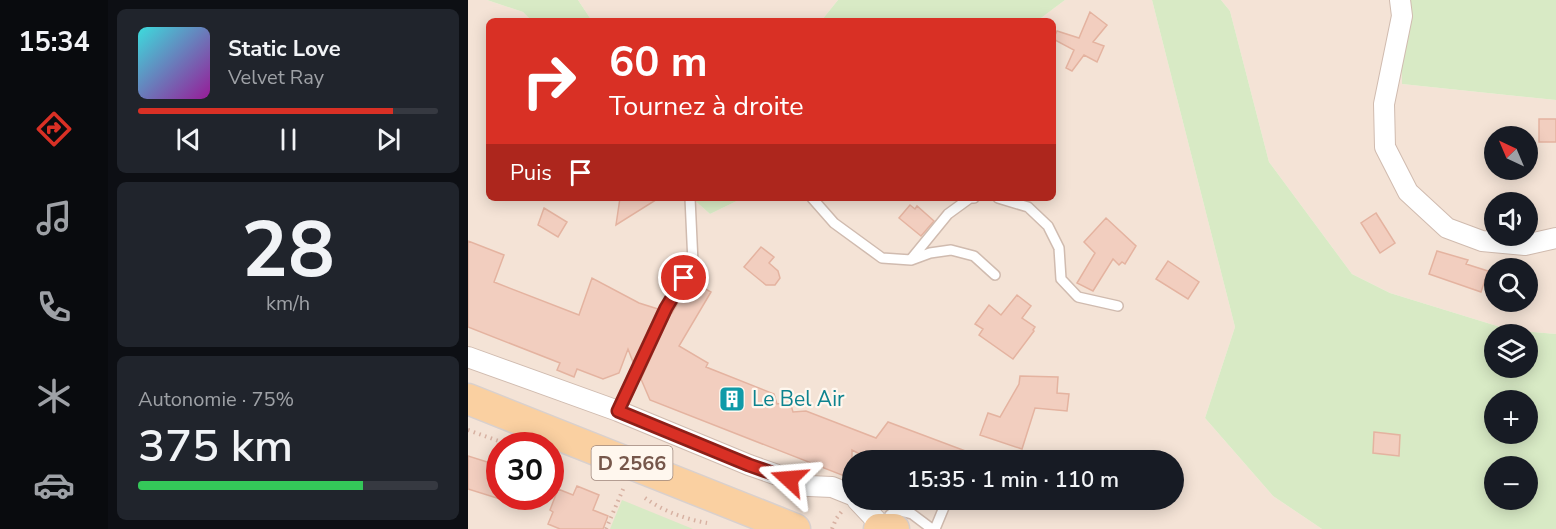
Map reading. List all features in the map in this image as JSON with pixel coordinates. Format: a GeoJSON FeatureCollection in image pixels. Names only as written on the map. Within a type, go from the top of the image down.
{"type":"FeatureCollection","features":[{"type":"Feature","properties":{"kind":"main road","name":"D 2566"},"geometry":{"type":"LineString","coordinates":[[468,399],[795,529]]}},
{"type":"Feature","properties":{"kind":"main road"},"geometry":{"type":"LineString","coordinates":[[879,529],[894,529]]}},
{"type":"Feature","properties":{"kind":"street"},"geometry":{"type":"LineString","coordinates":[[1400,0],[1402,16],[1384,104],[1385,147],[1408,192],[1447,228],[1482,241],[1525,245],[1556,238]]}},
{"type":"Feature","properties":{"kind":"street"},"geometry":{"type":"LineString","coordinates":[[468,357],[618,411],[749,465],[808,486],[832,487],[842,491]]}},
{"type":"Feature","properties":{"kind":"street"},"geometry":{"type":"LineString","coordinates":[[868,510],[879,529]]}},
{"type":"Feature","properties":{"kind":"lane"},"geometry":{"type":"LineString","coordinates":[[618,411],[666,308],[693,263],[690,201]]}},
{"type":"Feature","properties":{"kind":"lane"},"geometry":{"type":"LineString","coordinates":[[815,201],[834,223],[882,258],[911,260],[930,253],[951,250],[974,256],[995,275]]}},
{"type":"Feature","properties":{"kind":"lane"},"geometry":{"type":"LineString","coordinates":[[911,260],[948,214],[966,201]]}},
{"type":"Feature","properties":{"kind":"lane"},"geometry":{"type":"LineString","coordinates":[[1008,201],[1028,207],[1048,226],[1059,249],[1061,279],[1078,297],[1118,306]]}},
{"type":"Feature","properties":{"kind":"lane"},"geometry":{"type":"LineString","coordinates":[[885,528],[890,515],[897,510],[912,514],[933,529],[942,510]]}},
{"type":"Feature","properties":{"kind":"path"},"geometry":{"type":"LineString","coordinates":[[468,430],[486,437]]}},
{"type":"Feature","properties":{"kind":"path"},"geometry":{"type":"LineString","coordinates":[[606,529],[624,486]]}},
{"type":"Feature","properties":{"kind":"shaded area"},"geometry":{"type":"Polygon","coordinates":[[[468,0],[487,0],[523,12],[529,18],[486,18],[486,201],[695,201],[710,214],[737,201],[1056,201],[1056,18],[1041,18],[1065,0],[1152,0],[1235,327],[1205,418],[1273,496],[1322,529],[468,529],[468,0]]]}},
{"type":"Feature","properties":{"kind":"shaded area"},"geometry":{"type":"Polygon","coordinates":[[[578,0],[838,0],[823,18],[590,18],[578,0]]]}},
{"type":"Feature","properties":{"kind":"shaded area"},"geometry":{"type":"Polygon","coordinates":[[[1221,0],[1400,0],[1402,84],[1556,100],[1556,334],[1538,332],[1538,324],[1491,324],[1390,293],[1352,274],[1269,162],[1230,11],[1221,0]]]}},
{"type":"Feature","properties":{"kind":"green space"},"geometry":{"type":"Polygon","coordinates":[[[487,0],[578,0],[590,18],[529,18],[523,12],[487,0]]]}},
{"type":"Feature","properties":{"kind":"green space"},"geometry":{"type":"Polygon","coordinates":[[[838,0],[1065,0],[1041,18],[823,18],[838,0]]]}},
{"type":"Feature","properties":{"kind":"green space"},"geometry":{"type":"Polygon","coordinates":[[[1152,0],[1221,0],[1230,11],[1269,162],[1352,274],[1390,293],[1491,324],[1484,324],[1484,378],[1538,378],[1538,332],[1556,334],[1556,529],[1322,529],[1273,496],[1205,418],[1235,327],[1152,0]]]}},
{"type":"Feature","properties":{"kind":"green space"},"geometry":{"type":"Polygon","coordinates":[[[1400,0],[1556,0],[1556,100],[1402,84],[1400,0]]]}},
{"type":"Feature","properties":{"kind":"green space"},"geometry":{"type":"Polygon","coordinates":[[[695,201],[737,201],[710,214],[695,201]]]}},
{"type":"Feature","properties":{"kind":"green space"},"geometry":{"type":"Polygon","coordinates":[[[622,500],[693,529],[610,529],[622,500]]]}},
{"type":"Feature","properties":{"kind":"building"},"geometry":{"type":"Polygon","coordinates":[[[1090,12],[1107,25],[1093,42],[1104,46],[1097,62],[1084,55],[1072,71],[1066,68],[1074,50],[1056,41],[1056,33],[1057,31],[1079,38],[1090,12]]]}},
{"type":"Feature","properties":{"kind":"building"},"geometry":{"type":"Polygon","coordinates":[[[1539,119],[1556,119],[1556,142],[1539,142],[1539,119]]]}},
{"type":"Feature","properties":{"kind":"building"},"geometry":{"type":"Polygon","coordinates":[[[620,201],[654,201],[616,225],[620,201]]]}},
{"type":"Feature","properties":{"kind":"building"},"geometry":{"type":"Polygon","coordinates":[[[910,205],[915,209],[917,206],[934,221],[921,236],[899,218],[910,205]]]}},
{"type":"Feature","properties":{"kind":"building"},"geometry":{"type":"Polygon","coordinates":[[[544,208],[567,222],[558,237],[538,225],[544,208]]]}},
{"type":"Feature","properties":{"kind":"building"},"geometry":{"type":"Polygon","coordinates":[[[1376,213],[1395,243],[1380,253],[1361,223],[1376,213]]]}},
{"type":"Feature","properties":{"kind":"building"},"geometry":{"type":"Polygon","coordinates":[[[1106,218],[1136,246],[1125,264],[1122,262],[1119,265],[1113,259],[1093,291],[1077,283],[1095,253],[1084,242],[1106,218]]]}},
{"type":"Feature","properties":{"kind":"building"},"geometry":{"type":"Polygon","coordinates":[[[468,241],[504,255],[494,282],[579,315],[592,278],[639,303],[658,309],[633,362],[628,349],[619,373],[603,379],[577,369],[574,377],[557,370],[560,363],[468,327],[468,241]]]}},
{"type":"Feature","properties":{"kind":"building"},"geometry":{"type":"Polygon","coordinates":[[[761,247],[774,257],[769,263],[778,271],[780,278],[775,285],[766,285],[744,267],[761,247]]]}},
{"type":"Feature","properties":{"kind":"building"},"geometry":{"type":"Polygon","coordinates":[[[1437,251],[1468,260],[1466,264],[1484,270],[1484,283],[1481,292],[1429,274],[1437,251]]]}},
{"type":"Feature","properties":{"kind":"building"},"geometry":{"type":"Polygon","coordinates":[[[1168,261],[1199,282],[1188,299],[1156,279],[1168,261]]]}},
{"type":"Feature","properties":{"kind":"building"},"geometry":{"type":"Polygon","coordinates":[[[691,281],[711,292],[679,346],[708,363],[706,367],[774,394],[777,404],[790,402],[793,412],[806,411],[876,438],[888,422],[963,450],[842,450],[842,475],[650,400],[641,379],[672,313],[691,281]]]}},
{"type":"Feature","properties":{"kind":"building"},"geometry":{"type":"Polygon","coordinates":[[[1017,295],[1031,306],[1022,318],[1035,327],[1013,359],[979,335],[983,329],[975,324],[989,305],[1001,315],[1017,295]]]}},
{"type":"Feature","properties":{"kind":"building"},"geometry":{"type":"Polygon","coordinates":[[[1020,376],[1058,377],[1057,393],[1069,394],[1067,411],[1035,408],[1022,449],[980,435],[988,413],[1000,417],[1019,384],[1020,376]]]}},
{"type":"Feature","properties":{"kind":"building"},"geometry":{"type":"Polygon","coordinates":[[[1374,432],[1400,435],[1399,456],[1373,453],[1374,432]]]}},
{"type":"Feature","properties":{"kind":"building"},"geometry":{"type":"Polygon","coordinates":[[[468,456],[486,462],[486,495],[468,489],[468,456]]]}},
{"type":"Feature","properties":{"kind":"building"},"geometry":{"type":"Polygon","coordinates":[[[577,486],[599,495],[593,510],[608,516],[603,529],[560,529],[548,524],[553,512],[550,510],[564,510],[564,491],[573,495],[577,486]]]}},
{"type":"Feature","properties":{"kind":"place","name":"Le Bel Air"},"geometry":{"type":"Point","coordinates":[732,399]}},
{"type":"Feature","properties":{"kind":"route"},"geometry":{"type":"LineString","coordinates":[[684,278],[666,308],[618,411],[789,479]]}}]}
